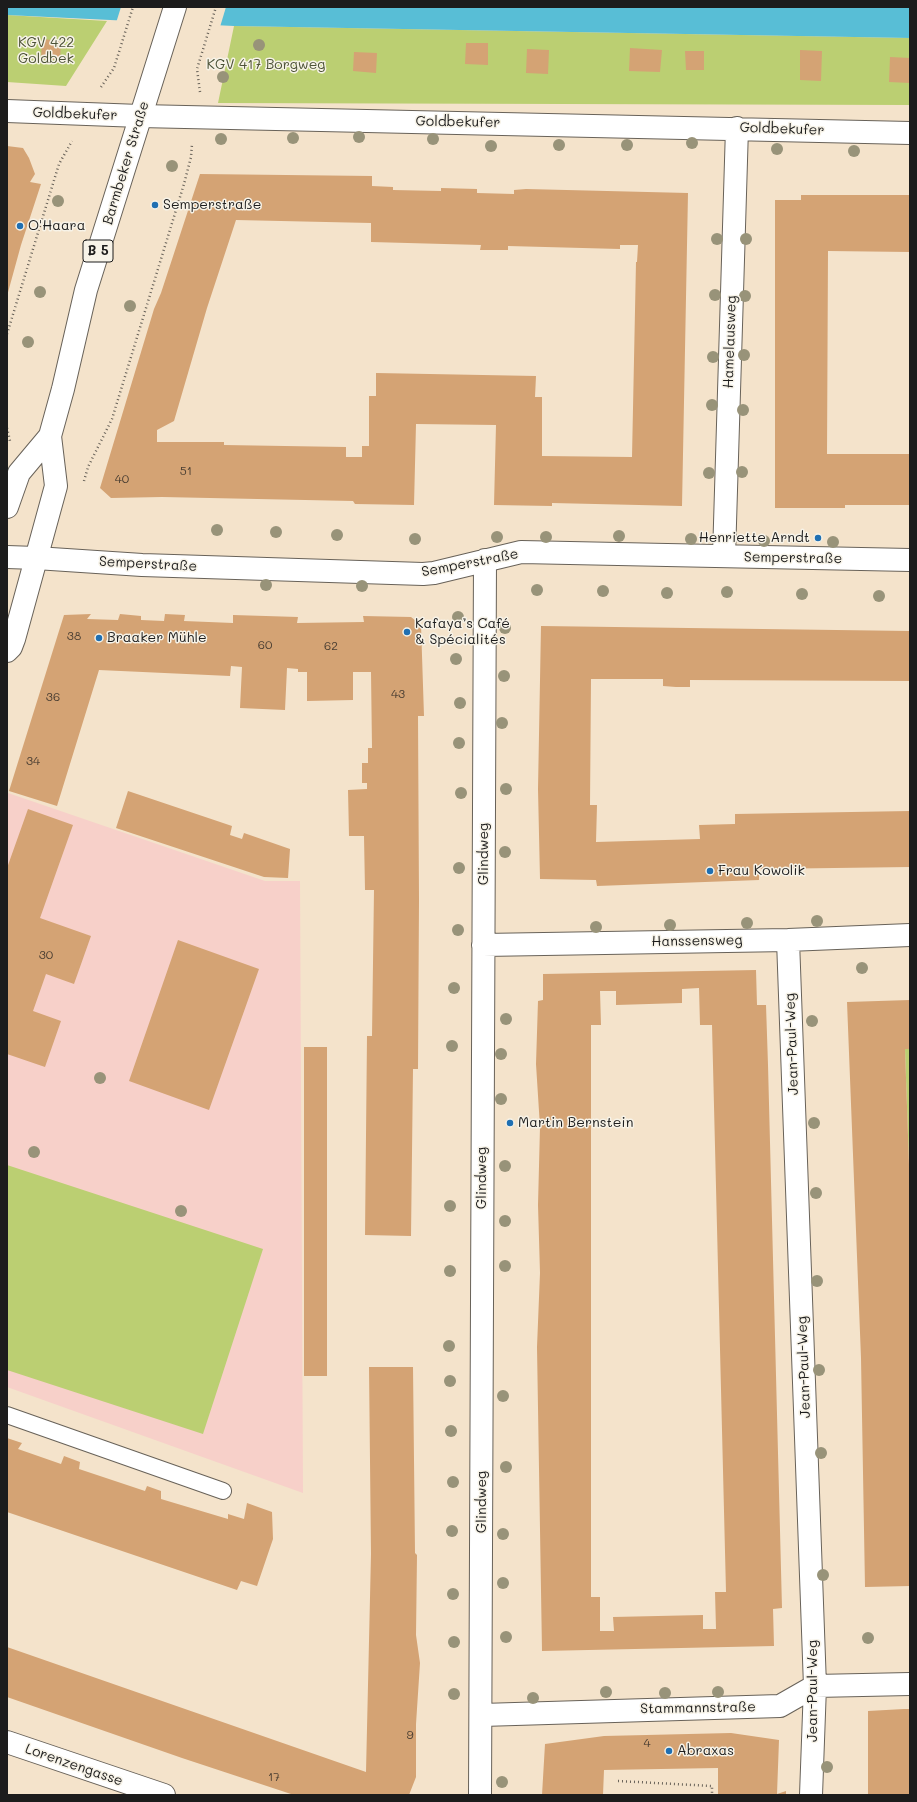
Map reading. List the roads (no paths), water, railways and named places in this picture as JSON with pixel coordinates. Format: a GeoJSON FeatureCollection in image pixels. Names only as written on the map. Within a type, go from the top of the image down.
{"type":"FeatureCollection","features":[{"type":"Feature","properties":{"kind":"street","name":"Barmbeker Straße"},"geometry":{"type":"LineString","coordinates":[[7,651],[11,647],[56,486],[50,436],[63,389],[86,290],[172,16]]}},
{"type":"Feature","properties":{"kind":"street","name":"Goldbekufer"},"geometry":{"type":"LineString","coordinates":[[7,111],[140,116],[910,133]]}},
{"type":"Feature","properties":{"kind":"street","name":"Hamelausweg"},"geometry":{"type":"LineString","coordinates":[[724,556],[737,128]]}},
{"type":"Feature","properties":{"kind":"street","name":"Barmbeker Straße"},"geometry":{"type":"LineString","coordinates":[[7,507],[19,473],[50,436]]}},
{"type":"Feature","properties":{"kind":"street","name":"Semperstraße"},"geometry":{"type":"LineString","coordinates":[[7,557],[142,565],[422,574],[434,573],[521,552],[910,560]]}},
{"type":"Feature","properties":{"kind":"street","name":"Glindweg"},"geometry":{"type":"LineString","coordinates":[[480,1795],[482,1715],[481,1316],[485,560]]}},
{"type":"Feature","properties":{"kind":"street","name":"Hanssensweg"},"geometry":{"type":"LineString","coordinates":[[483,945],[788,940],[910,935]]}},
{"type":"Feature","properties":{"kind":"street","name":"Jean-Paul-Weg"},"geometry":{"type":"LineString","coordinates":[[788,940],[815,1686],[811,1795]]}},
{"type":"Feature","properties":{"kind":"street","name":"Stammannstraße"},"geometry":{"type":"LineString","coordinates":[[482,1715],[780,1706],[815,1686],[910,1684]]}},
{"type":"Feature","properties":{"kind":"street","name":"Lorenzengasse"},"geometry":{"type":"LineString","coordinates":[[7,1742],[164,1795]]}},
{"type":"Feature","properties":{"kind":"lane"},"geometry":{"type":"LineString","coordinates":[[7,1415],[223,1491]]}},
{"type":"Feature","properties":{"kind":"water"},"geometry":{"type":"Polygon","coordinates":[[[7,7],[910,7],[910,38],[234,26],[7,15],[7,7]]]}},
{"type":"Feature","properties":{"kind":"place","name":"Semperstraße"},"geometry":{"type":"Point","coordinates":[155,205]}},
{"type":"Feature","properties":{"kind":"place","name":"O'Haara"},"geometry":{"type":"Point","coordinates":[20,226]}},
{"type":"Feature","properties":{"kind":"place","name":"Henriette Arndt"},"geometry":{"type":"Point","coordinates":[818,538]}},
{"type":"Feature","properties":{"kind":"place","name":"Kafaya’s Café & Spécialités"},"geometry":{"type":"Point","coordinates":[407,632]}},
{"type":"Feature","properties":{"kind":"place","name":"Braaker Mühle"},"geometry":{"type":"Point","coordinates":[99,638]}},
{"type":"Feature","properties":{"kind":"place","name":"Frau Kowolik"},"geometry":{"type":"Point","coordinates":[710,871]}},
{"type":"Feature","properties":{"kind":"place","name":"Martin Bernstein"},"geometry":{"type":"Point","coordinates":[510,1123]}},
{"type":"Feature","properties":{"kind":"place","name":"Abraxas"},"geometry":{"type":"Point","coordinates":[669,1751]}},
{"type":"Feature","properties":{"kind":"park label","name":"KGV 422 Goldbek"},"geometry":{"type":"Point","coordinates":[46,52]}},
{"type":"Feature","properties":{"kind":"park label","name":"KGV 417 Borgweg"},"geometry":{"type":"Point","coordinates":[266,65]}}]}
